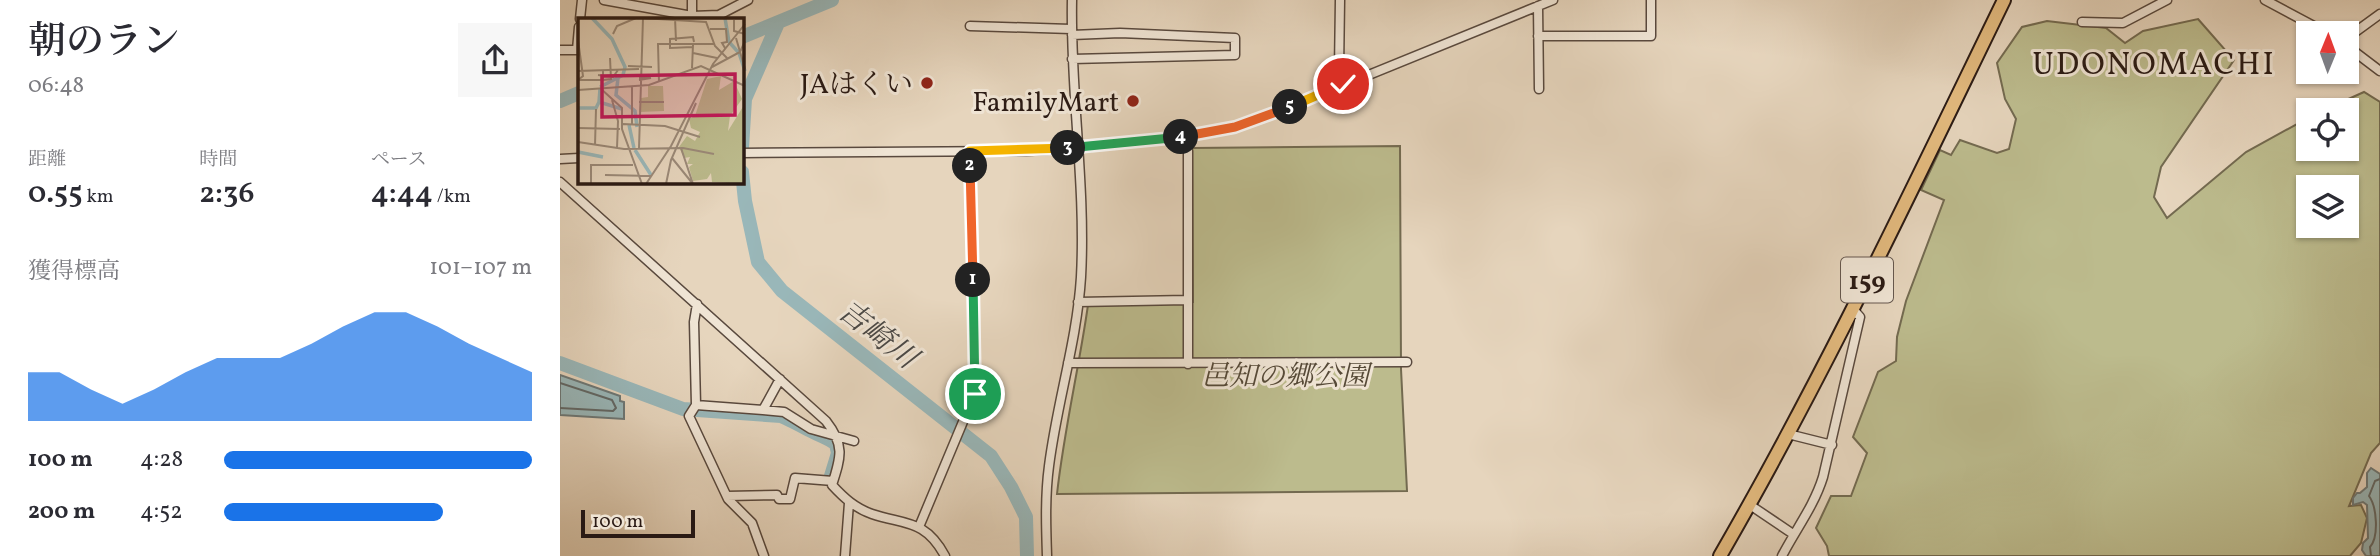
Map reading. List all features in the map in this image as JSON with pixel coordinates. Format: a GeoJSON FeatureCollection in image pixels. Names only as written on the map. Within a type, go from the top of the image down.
{"type":"FeatureCollection","features":[{"type":"Feature","properties":{"kind":"highway","name":"159"},"geometry":{"type":"LineString","coordinates":[[1720,556],[1750,505],[1853,309],[2004,1]]}},
{"type":"Feature","properties":{"kind":"street"},"geometry":{"type":"LineString","coordinates":[[580,18],[582,0]]}},
{"type":"Feature","properties":{"kind":"street"},"geometry":{"type":"LineString","coordinates":[[604,0],[692,18],[719,15],[748,0]]}},
{"type":"Feature","properties":{"kind":"street"},"geometry":{"type":"LineString","coordinates":[[692,0],[692,18]]}},
{"type":"Feature","properties":{"kind":"street"},"geometry":{"type":"LineString","coordinates":[[1046,556],[1045,501],[1049,464],[1069,363],[1081,275],[1079,148],[1072,59],[1072,0]]}},
{"type":"Feature","properties":{"kind":"street"},"geometry":{"type":"LineString","coordinates":[[1340,0],[1339,70],[1343,84]]}},
{"type":"Feature","properties":{"kind":"street"},"geometry":{"type":"LineString","coordinates":[[747,153],[1079,148],[1179,137],[1235,127],[1553,0]]}},
{"type":"Feature","properties":{"kind":"street"},"geometry":{"type":"LineString","coordinates":[[1538,36],[1651,36],[1651,0]]}},
{"type":"Feature","properties":{"kind":"street"},"geometry":{"type":"LineString","coordinates":[[2082,22],[2123,23],[2167,0]]}},
{"type":"Feature","properties":{"kind":"street"},"geometry":{"type":"LineString","coordinates":[[2265,0],[2305,21]]}},
{"type":"Feature","properties":{"kind":"street"},"geometry":{"type":"LineString","coordinates":[[1538,6],[1539,89]]}},
{"type":"Feature","properties":{"kind":"street"},"geometry":{"type":"LineString","coordinates":[[2359,29],[2380,14]]}},
{"type":"Feature","properties":{"kind":"street"},"geometry":{"type":"LineString","coordinates":[[970,26],[1235,38],[1235,55],[1072,59]]}},
{"type":"Feature","properties":{"kind":"street"},"geometry":{"type":"LineString","coordinates":[[560,50],[577,50],[578,46]]}},
{"type":"Feature","properties":{"kind":"street"},"geometry":{"type":"LineString","coordinates":[[2359,55],[2380,71]]}},
{"type":"Feature","properties":{"kind":"street"},"geometry":{"type":"LineString","coordinates":[[1179,137],[1188,150],[1188,364]]}},
{"type":"Feature","properties":{"kind":"street"},"geometry":{"type":"LineString","coordinates":[[919,527],[975,394],[970,151]]}},
{"type":"Feature","properties":{"kind":"street"},"geometry":{"type":"LineString","coordinates":[[560,159],[578,158]]}},
{"type":"Feature","properties":{"kind":"street"},"geometry":{"type":"LineString","coordinates":[[560,182],[826,421],[841,449],[832,485],[849,503],[871,514],[919,527],[942,549],[945,556]]}},
{"type":"Feature","properties":{"kind":"street"},"geometry":{"type":"LineString","coordinates":[[1078,302],[1188,300]]}},
{"type":"Feature","properties":{"kind":"street"},"geometry":{"type":"LineString","coordinates":[[697,304],[694,322],[694,409],[689,416],[727,496],[752,523],[764,556]]}},
{"type":"Feature","properties":{"kind":"street"},"geometry":{"type":"LineString","coordinates":[[1782,556],[1817,495],[1832,445],[1860,317],[1853,309]]}},
{"type":"Feature","properties":{"kind":"street"},"geometry":{"type":"LineString","coordinates":[[1069,363],[1407,362]]}},
{"type":"Feature","properties":{"kind":"street"},"geometry":{"type":"LineString","coordinates":[[763,410],[780,379]]}},
{"type":"Feature","properties":{"kind":"street"},"geometry":{"type":"LineString","coordinates":[[694,409],[784,412],[811,429],[854,441]]}},
{"type":"Feature","properties":{"kind":"street"},"geometry":{"type":"LineString","coordinates":[[1788,433],[1832,445]]}},
{"type":"Feature","properties":{"kind":"street"},"geometry":{"type":"LineString","coordinates":[[727,496],[776,495],[779,499],[790,499],[795,478],[833,481]]}},
{"type":"Feature","properties":{"kind":"street"},"geometry":{"type":"LineString","coordinates":[[845,556],[849,503]]}},
{"type":"Feature","properties":{"kind":"street"},"geometry":{"type":"LineString","coordinates":[[1750,505],[1793,534]]}},
{"type":"Feature","properties":{"kind":"green space"},"geometry":{"type":"Polygon","coordinates":[[[2198,19],[2234,60],[2161,167],[2154,197],[2167,218],[2246,152],[2296,125],[2296,161],[2359,161],[2359,98],[2351,98],[2364,92],[2380,102],[2380,443],[2371,453],[2349,506],[2361,505],[2367,518],[2361,543],[2350,556],[1829,556],[1827,546],[1816,528],[1831,496],[1851,496],[1867,453],[1853,437],[1878,372],[1896,361],[1897,337],[1906,301],[1944,200],[1921,190],[1940,150],[1951,155],[1960,140],[1997,153],[2009,149],[2016,119],[2005,99],[1997,63],[2022,27],[2047,21],[2106,28],[2125,43],[2143,31],[2198,19]]]}},
{"type":"Feature","properties":{"kind":"green space","name":"邑知の郷公園"},"geometry":{"type":"Polygon","coordinates":[[[1400,146],[1401,369],[1407,491],[1057,494],[1088,305],[1193,302],[1192,148],[1400,146]]]}},
{"type":"Feature","properties":{"kind":"water"},"geometry":{"type":"Polygon","coordinates":[[[560,375],[620,396],[620,401],[624,402],[624,419],[560,415],[560,375]]]}},
{"type":"Feature","properties":{"kind":"water"},"geometry":{"type":"Polygon","coordinates":[[[2371,468],[2380,474],[2380,556],[2366,556],[2362,550],[2363,543],[2368,538],[2367,505],[2363,502],[2353,505],[2353,498],[2367,487],[2367,473],[2371,468]]]}},
{"type":"Feature","properties":{"kind":"waterway","name":"吉崎川"},"geometry":{"type":"LineString","coordinates":[[744,36],[832,0]]}},
{"type":"Feature","properties":{"kind":"waterway","name":"吉崎川"},"geometry":{"type":"LineString","coordinates":[[744,115],[745,99],[778,23]]}},
{"type":"Feature","properties":{"kind":"waterway","name":"吉崎川"},"geometry":{"type":"LineString","coordinates":[[560,101],[578,93]]}},
{"type":"Feature","properties":{"kind":"waterway","name":"吉崎川"},"geometry":{"type":"LineString","coordinates":[[743,184],[758,262],[782,291],[991,456],[1026,517],[1027,556]]}},
{"type":"Feature","properties":{"kind":"waterway","name":"吉崎川"},"geometry":{"type":"LineString","coordinates":[[560,363],[683,409],[781,416],[836,444],[838,453],[831,476]]}},
{"type":"Feature","properties":{"kind":"place","name":"JAはくい"},"geometry":{"type":"Point","coordinates":[927,83]}},
{"type":"Feature","properties":{"kind":"place","name":"FamilyMart"},"geometry":{"type":"Point","coordinates":[1133,101]}},
{"type":"Feature","properties":{"kind":"district","name":"UDONOMACHI"},"geometry":{"type":"Point","coordinates":[2154,63]}},
{"type":"Feature","properties":{"kind":"route"},"geometry":{"type":"LineString","coordinates":[[975,394],[970,151],[1079,148],[1207,133],[1235,127],[1343,84]]}}]}
